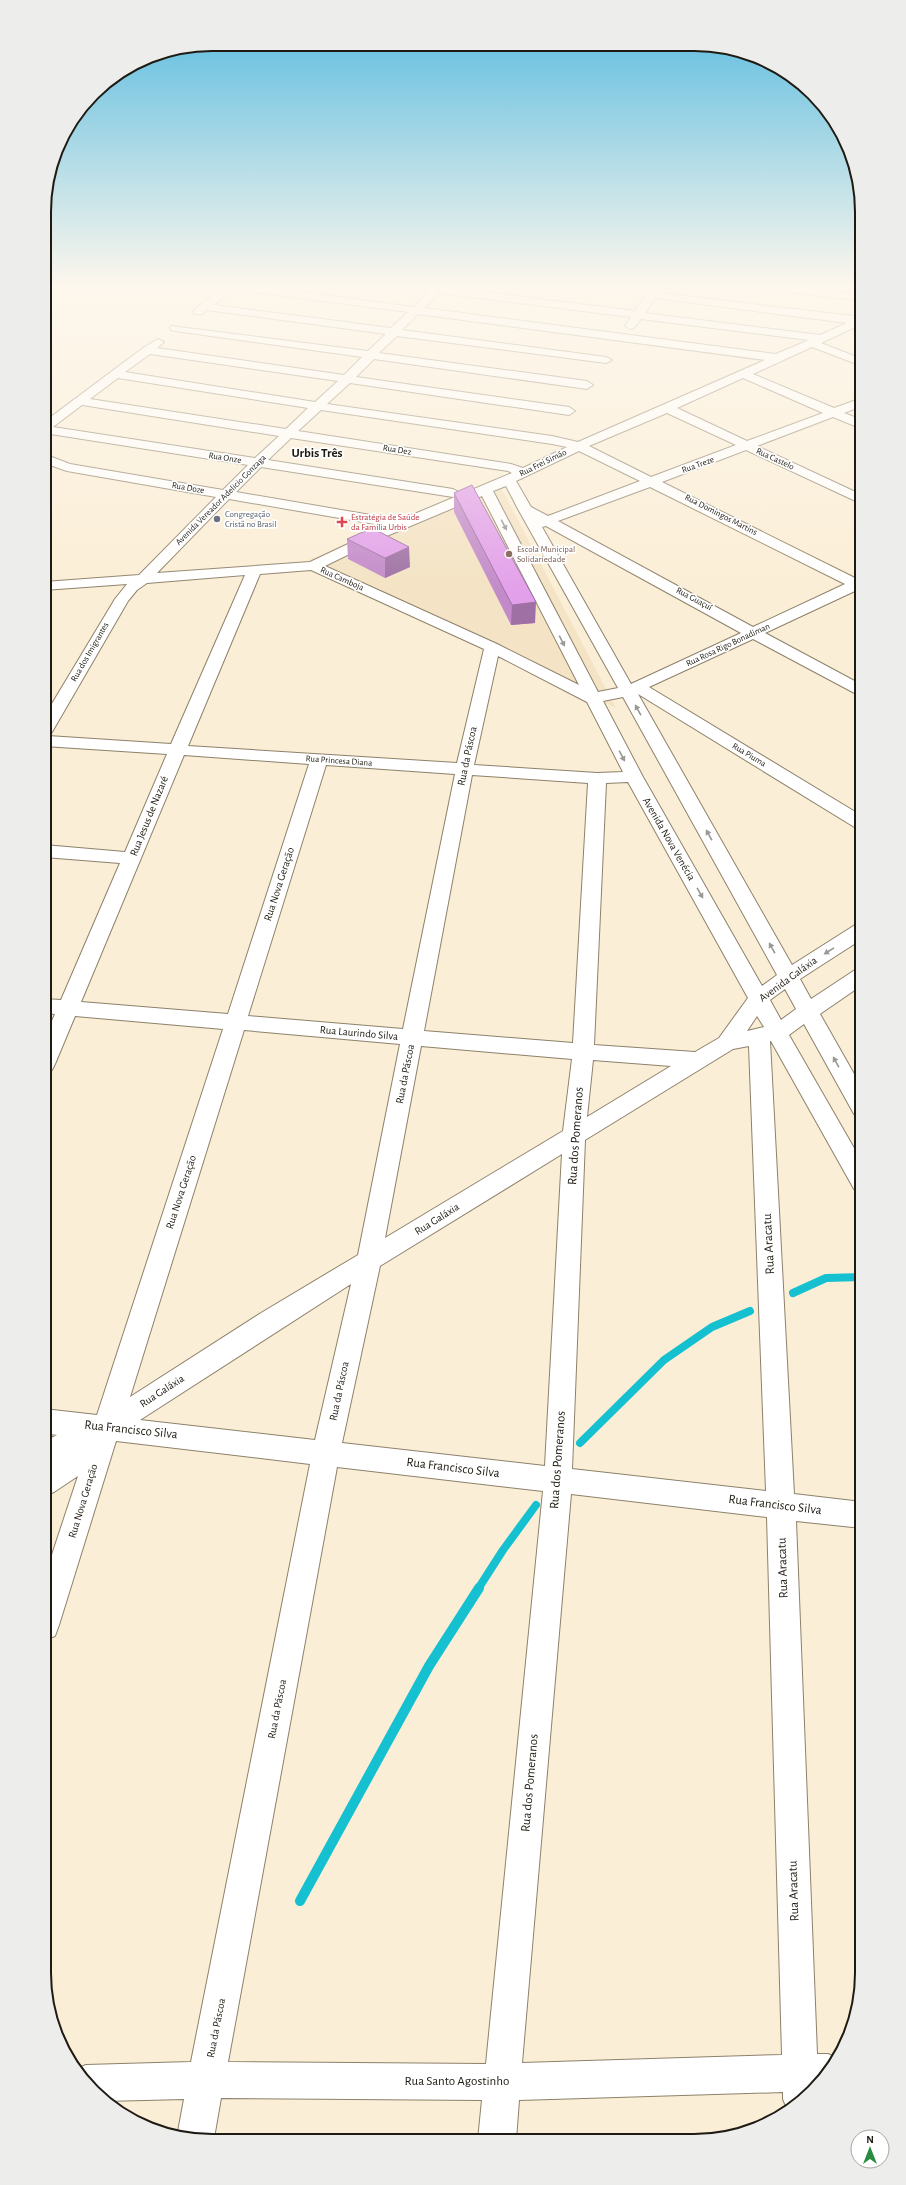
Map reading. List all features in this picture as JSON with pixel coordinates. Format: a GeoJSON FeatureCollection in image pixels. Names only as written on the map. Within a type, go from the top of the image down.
{"type":"FeatureCollection","features":[{"type":"Feature","properties":{"kind":"street"},"geometry":{"type":"LineString","coordinates":[[51,424],[94,390]]}},
{"type":"Feature","properties":{"kind":"street","name":"Rua Domingos Martins"},"geometry":{"type":"LineString","coordinates":[[215,390],[316,406],[558,430],[579,446],[855,582]]}},
{"type":"Feature","properties":{"kind":"street","name":"Avenida Vereador Adelicio Gonzaga"},"geometry":{"type":"LineString","coordinates":[[143,579],[225,494],[334,390]]}},
{"type":"Feature","properties":{"kind":"street"},"geometry":{"type":"LineString","coordinates":[[415,390],[569,412]]}},
{"type":"Feature","properties":{"kind":"street"},"geometry":{"type":"LineString","coordinates":[[514,474],[543,452],[584,390]]}},
{"type":"Feature","properties":{"kind":"street","name":"Rua Frei Simão"},"geometry":{"type":"LineString","coordinates":[[377,535],[388,522],[453,493],[514,474],[707,390]]}},
{"type":"Feature","properties":{"kind":"street"},"geometry":{"type":"LineString","coordinates":[[781,390],[855,422]]}},
{"type":"Feature","properties":{"kind":"street","name":"Rua Dez"},"geometry":{"type":"LineString","coordinates":[[80,401],[289,433],[514,474]]}},
{"type":"Feature","properties":{"kind":"street","name":"Rua Treze"},"geometry":{"type":"LineString","coordinates":[[541,523],[747,447],[855,405]]}},
{"type":"Feature","properties":{"kind":"street","name":"Rua Castelo"},"geometry":{"type":"LineString","coordinates":[[666,408],[855,497]]}},
{"type":"Feature","properties":{"kind":"street","name":"Rua Onze"},"geometry":{"type":"LineString","coordinates":[[51,430],[453,493]]}},
{"type":"Feature","properties":{"kind":"street","name":"Rua Doze"},"geometry":{"type":"LineString","coordinates":[[51,461],[67,467],[405,525]]}},
{"type":"Feature","properties":{"kind":"street","name":"Rua Frei Simão"},"geometry":{"type":"LineString","coordinates":[[313,566],[377,535],[405,525],[486,490],[514,474]]}},
{"type":"Feature","properties":{"kind":"street","name":"Avenida Nova Venécia"},"geometry":{"type":"LineString","coordinates":[[514,474],[525,509],[541,523],[545,544],[632,689],[667,799],[759,998],[768,1034],[855,1172]]}},
{"type":"Feature","properties":{"kind":"street","name":"Avenida Nova Venécia"},"geometry":{"type":"LineString","coordinates":[[486,490],[591,698],[634,777],[667,799],[788,977],[807,1011],[855,1083]]}},
{"type":"Feature","properties":{"kind":"street","name":"Rua Guaçuí"},"geometry":{"type":"LineString","coordinates":[[541,523],[755,632],[855,688]]}},
{"type":"Feature","properties":{"kind":"street"},"geometry":{"type":"LineString","coordinates":[[515,547],[545,544]]}},
{"type":"Feature","properties":{"kind":"street","name":"Rua Camboja"},"geometry":{"type":"LineString","coordinates":[[51,586],[313,566],[492,646],[591,698]]}},
{"type":"Feature","properties":{"kind":"street","name":"Rua Jesus de Nazaré"},"geometry":{"type":"LineString","coordinates":[[51,1048],[132,858],[176,750],[255,570]]}},
{"type":"Feature","properties":{"kind":"street","name":"Rua dos Imigrantes"},"geometry":{"type":"LineString","coordinates":[[51,720],[122,599],[132,587],[143,579]]}},
{"type":"Feature","properties":{"kind":"street","name":"Rua Rosa Rigo Bonadiman"},"geometry":{"type":"LineString","coordinates":[[591,698],[632,689],[855,586]]}},
{"type":"Feature","properties":{"kind":"street","name":"Rua da Páscoa"},"geometry":{"type":"LineString","coordinates":[[196,2133],[326,1453],[369,1261],[464,770],[492,646]]}},
{"type":"Feature","properties":{"kind":"street","name":"Rua Piuma"},"geometry":{"type":"LineString","coordinates":[[632,689],[855,820]]}},
{"type":"Feature","properties":{"kind":"street","name":"Rua Princesa Diana"},"geometry":{"type":"LineString","coordinates":[[51,741],[464,770],[597,778],[634,777]]}},
{"type":"Feature","properties":{"kind":"street","name":"Rua Nova Geração"},"geometry":{"type":"LineString","coordinates":[[51,1601],[101,1433],[320,760]]}},
{"type":"Feature","properties":{"kind":"street","name":"Rua dos Pomeranos"},"geometry":{"type":"LineString","coordinates":[[498,2134],[558,1481],[574,1134],[583,1052],[597,778]]}},
{"type":"Feature","properties":{"kind":"street"},"geometry":{"type":"LineString","coordinates":[[51,852],[132,858]]}},
{"type":"Feature","properties":{"kind":"street","name":"Avenida Galáxia"},"geometry":{"type":"LineString","coordinates":[[727,1043],[759,998],[788,977],[855,934]]}},
{"type":"Feature","properties":{"kind":"street"},"geometry":{"type":"LineString","coordinates":[[768,1034],[855,980]]}},
{"type":"Feature","properties":{"kind":"street","name":"Rua Laurindo Silva"},"geometry":{"type":"LineString","coordinates":[[51,1007],[412,1038],[698,1060]]}},
{"type":"Feature","properties":{"kind":"street","name":"Rua Galáxia"},"geometry":{"type":"LineString","coordinates":[[51,1478],[101,1433],[270,1321],[574,1134],[727,1043],[768,1034]]}},
{"type":"Feature","properties":{"kind":"street","name":"Rua Aracatu"},"geometry":{"type":"LineString","coordinates":[[768,1034],[781,1506],[810,2081]]}},
{"type":"Feature","properties":{"kind":"street","name":"Rua Francisco Silva"},"geometry":{"type":"LineString","coordinates":[[51,1422],[101,1433],[326,1453],[855,1514]]}},
{"type":"Feature","properties":{"kind":"street","name":"Rua Galáxia"},"geometry":{"type":"LineString","coordinates":[[51,1454],[101,1433]]}},
{"type":"Feature","properties":{"kind":"street","name":"Rua Santo Agostinho"},"geometry":{"type":"LineString","coordinates":[[94,2083],[206,2080],[502,2082],[810,2081]]}},
{"type":"Feature","properties":{"kind":"shaded area"},"geometry":{"type":"Polygon","coordinates":[[[496,478],[616,708],[396,607],[305,562],[496,478]]]}},
{"type":"Feature","properties":{"kind":"building"},"geometry":{"type":"Polygon","coordinates":[[[472,485],[536,602],[512,605],[454,493],[472,485]]]}},
{"type":"Feature","properties":{"kind":"building"},"geometry":{"type":"Polygon","coordinates":[[[372,528],[409,547],[385,558],[347,539],[372,528]]]}},
{"type":"Feature","properties":{"kind":"waterway"},"geometry":{"type":"LineString","coordinates":[[793,1293],[826,1278],[855,1277]]}},
{"type":"Feature","properties":{"kind":"waterway"},"geometry":{"type":"LineString","coordinates":[[580,1443],[664,1360],[712,1327],[750,1311]]}},
{"type":"Feature","properties":{"kind":"waterway"},"geometry":{"type":"LineString","coordinates":[[478,1589],[503,1550],[536,1505]]}},
{"type":"Feature","properties":{"kind":"waterway"},"geometry":{"type":"LineString","coordinates":[[300,1901],[429,1666],[479,1588]]}},
{"type":"Feature","properties":{"kind":"place","name":"Congregação Cristã no Brasil"},"geometry":{"type":"Point","coordinates":[217,519]}},
{"type":"Feature","properties":{"kind":"place","name":"Estratégia de Saúde da Família Urbis"},"geometry":{"type":"Point","coordinates":[342,522]}},
{"type":"Feature","properties":{"kind":"place","name":"Escola Municipal Solidariedade"},"geometry":{"type":"Point","coordinates":[509,554]}},
{"type":"Feature","properties":{"kind":"district","name":"Urbis Três"},"geometry":{"type":"Point","coordinates":[317,453]}}]}
